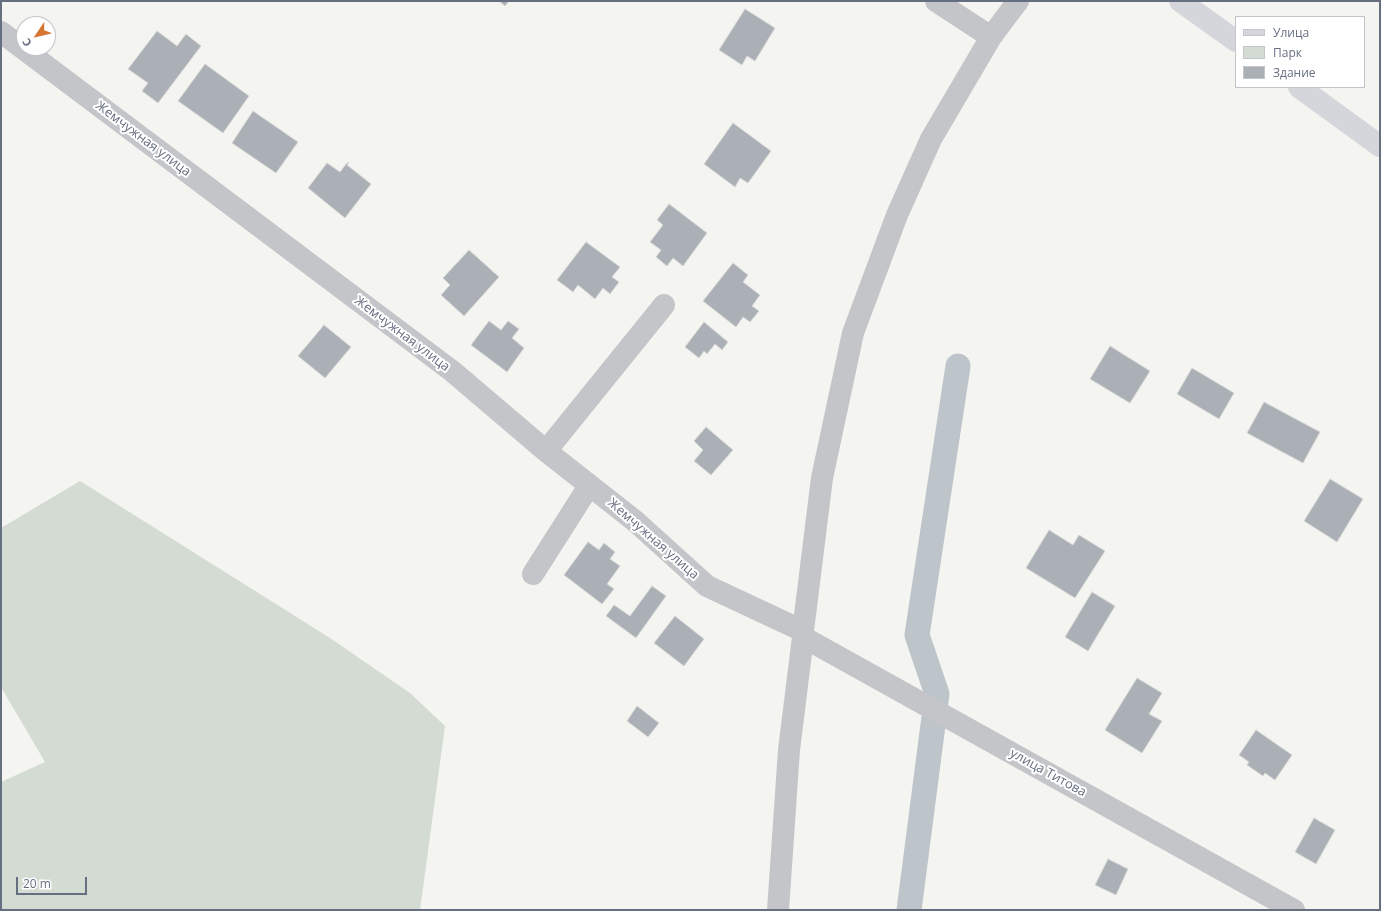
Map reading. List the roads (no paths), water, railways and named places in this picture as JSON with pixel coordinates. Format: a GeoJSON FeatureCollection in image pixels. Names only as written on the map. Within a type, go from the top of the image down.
{"type":"FeatureCollection","features":[{"type":"Feature","properties":{"kind":"main road"},"geometry":{"type":"LineString","coordinates":[[1180,1],[1235,40]]}},
{"type":"Feature","properties":{"kind":"main road"},"geometry":{"type":"LineString","coordinates":[[1300,88],[1380,146]]}},
{"type":"Feature","properties":{"kind":"street"},"geometry":{"type":"LineString","coordinates":[[936,1],[991,37]]}},
{"type":"Feature","properties":{"kind":"street"},"geometry":{"type":"LineString","coordinates":[[778,910],[789,750],[822,478],[854,333],[897,215],[931,139],[991,37],[1018,1]]}},
{"type":"Feature","properties":{"kind":"street","name":"Жемчужная улица"},"geometry":{"type":"LineString","coordinates":[[1,32],[452,371],[546,451],[635,521],[707,586],[803,634]]}},
{"type":"Feature","properties":{"kind":"street"},"geometry":{"type":"LineString","coordinates":[[546,451],[664,305]]}},
{"type":"Feature","properties":{"kind":"street"},"geometry":{"type":"LineString","coordinates":[[533,574],[590,486]]}},
{"type":"Feature","properties":{"kind":"street","name":"улица Титова"},"geometry":{"type":"LineString","coordinates":[[803,634],[1294,910]]}},
{"type":"Feature","properties":{"kind":"waterway"},"geometry":{"type":"LineString","coordinates":[[909,910],[937,694],[917,635],[958,366]]}}]}
